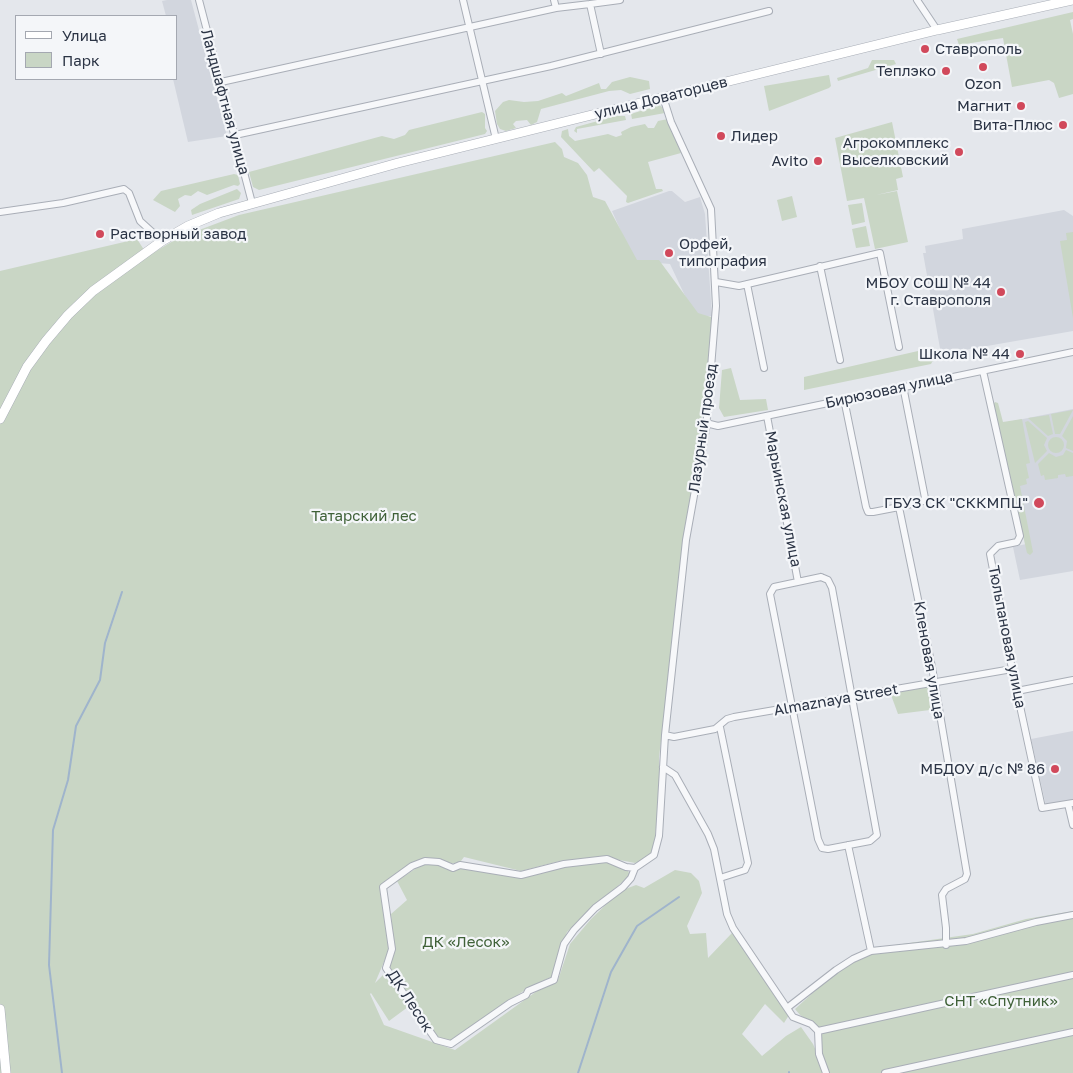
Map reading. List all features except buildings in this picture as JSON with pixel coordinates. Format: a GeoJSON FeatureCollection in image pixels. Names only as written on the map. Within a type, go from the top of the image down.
{"type":"FeatureCollection","features":[{"type":"Feature","properties":{"kind":"main road","name":"улица Доваторцев"},"geometry":{"type":"LineString","coordinates":[[0,419],[27,367],[68,315],[114,274],[162,241],[219,212],[663,97],[937,30],[1072,0]]}},
{"type":"Feature","properties":{"kind":"main road"},"geometry":{"type":"LineString","coordinates":[[0,1009],[6,1073]]}},
{"type":"Feature","properties":{"kind":"street","name":"Ландшафтная улица"},"geometry":{"type":"LineString","coordinates":[[199,0],[252,203]]}},
{"type":"Feature","properties":{"kind":"street"},"geometry":{"type":"LineString","coordinates":[[463,0],[496,139]]}},
{"type":"Feature","properties":{"kind":"street"},"geometry":{"type":"LineString","coordinates":[[554,0],[556,8]]}},
{"type":"Feature","properties":{"kind":"street"},"geometry":{"type":"LineString","coordinates":[[221,82],[556,8],[620,0]]}},
{"type":"Feature","properties":{"kind":"street"},"geometry":{"type":"LineString","coordinates":[[917,0],[937,30]]}},
{"type":"Feature","properties":{"kind":"street"},"geometry":{"type":"LineString","coordinates":[[590,4],[601,54]]}},
{"type":"Feature","properties":{"kind":"street"},"geometry":{"type":"LineString","coordinates":[[235,135],[601,54],[769,11]]}},
{"type":"Feature","properties":{"kind":"street","name":"Лазурный проезд"},"geometry":{"type":"LineString","coordinates":[[663,97],[672,122],[709,204],[713,223],[716,282],[716,326],[706,424],[686,540],[663,767]]}},
{"type":"Feature","properties":{"kind":"street"},"geometry":{"type":"LineString","coordinates":[[0,212],[63,202],[124,189],[129,193],[140,221],[162,241]]}},
{"type":"Feature","properties":{"kind":"street"},"geometry":{"type":"LineString","coordinates":[[716,282],[730,286],[746,284],[880,253],[899,347]]}},
{"type":"Feature","properties":{"kind":"street"},"geometry":{"type":"LineString","coordinates":[[820,266],[840,360]]}},
{"type":"Feature","properties":{"kind":"street"},"geometry":{"type":"LineString","coordinates":[[746,284],[764,368]]}},
{"type":"Feature","properties":{"kind":"street","name":"Бирюзовая улица"},"geometry":{"type":"LineString","coordinates":[[706,424],[718,426],[1073,352]]}},
{"type":"Feature","properties":{"kind":"street","name":"Тюльпановая улица"},"geometry":{"type":"LineString","coordinates":[[983,371],[1020,536],[1017,542],[998,546],[990,554],[1012,669],[1042,808],[1070,803],[1073,825]]}},
{"type":"Feature","properties":{"kind":"street"},"geometry":{"type":"LineString","coordinates":[[844,399],[868,512],[899,507],[923,501],[925,498],[903,386]]}},
{"type":"Feature","properties":{"kind":"street","name":"Марьинская улица"},"geometry":{"type":"LineString","coordinates":[[767,416],[798,582]]}},
{"type":"Feature","properties":{"kind":"street","name":"Кленовая улица"},"geometry":{"type":"LineString","coordinates":[[899,507],[932,667],[967,874],[965,879],[946,889],[942,895],[946,945]]}},
{"type":"Feature","properties":{"kind":"street","name":"Марьинская улица"},"geometry":{"type":"LineString","coordinates":[[821,578],[830,583],[851,698],[877,835],[870,841],[828,849],[822,848],[770,594],[774,587],[821,578]]}},
{"type":"Feature","properties":{"kind":"street","name":"Almaznaya Street"},"geometry":{"type":"LineString","coordinates":[[665,735],[674,737],[720,727],[727,719],[1012,669]]}},
{"type":"Feature","properties":{"kind":"street"},"geometry":{"type":"LineString","coordinates":[[1017,691],[1073,680]]}},
{"type":"Feature","properties":{"kind":"street"},"geometry":{"type":"LineString","coordinates":[[720,727],[748,863],[745,870],[720,878]]}},
{"type":"Feature","properties":{"kind":"street"},"geometry":{"type":"LineString","coordinates":[[663,767],[674,775],[708,834],[714,849],[727,914],[733,928],[793,1017],[811,1024],[818,1031],[819,1054],[826,1073]]}},
{"type":"Feature","properties":{"kind":"street","name":"ДК Лесок"},"geometry":{"type":"LineString","coordinates":[[635,868],[626,867],[607,859],[564,864],[521,875],[460,865],[453,868],[439,862],[425,861],[412,866],[383,887],[392,949],[386,968],[436,1040],[451,1044],[510,1003],[526,995],[528,991],[554,980],[564,944],[574,930],[595,908],[632,878],[635,868],[654,855],[659,836],[663,767]]}},
{"type":"Feature","properties":{"kind":"street"},"geometry":{"type":"LineString","coordinates":[[848,845],[871,951]]}},
{"type":"Feature","properties":{"kind":"street"},"geometry":{"type":"LineString","coordinates":[[787,1008],[836,970],[853,959],[871,951],[946,945],[1036,922],[1073,915]]}},
{"type":"Feature","properties":{"kind":"street"},"geometry":{"type":"LineString","coordinates":[[818,1031],[1073,975]]}},
{"type":"Feature","properties":{"kind":"street"},"geometry":{"type":"LineString","coordinates":[[885,1073],[1073,1032]]}},
{"type":"Feature","properties":{"kind":"shaded area"},"geometry":{"type":"Polygon","coordinates":[[[191,0],[227,136],[188,142],[173,80],[178,80],[178,15],[166,15],[162,1],[191,0]]]}},
{"type":"Feature","properties":{"kind":"shaded area"},"geometry":{"type":"Polygon","coordinates":[[[672,191],[685,202],[700,197],[705,214],[712,316],[695,317],[670,264],[634,261],[612,211],[672,191]]]}},
{"type":"Feature","properties":{"kind":"shaded area","name":"МБОУ СОШ № 44 г. Ставрополя"},"geometry":{"type":"Polygon","coordinates":[[[1064,210],[1073,216],[1073,331],[941,354],[923,253],[926,253],[925,246],[963,239],[962,229],[1064,210]]]}},
{"type":"Feature","properties":{"kind":"shaded area"},"geometry":{"type":"Polygon","coordinates":[[[1073,409],[1073,571],[1020,580],[1013,547],[1026,544],[998,424],[1073,409]]]}},
{"type":"Feature","properties":{"kind":"shaded area","name":"МБДОУ д/с № 86"},"geometry":{"type":"Polygon","coordinates":[[[1073,731],[1073,800],[1046,806],[1031,739],[1073,731]]]}},
{"type":"Feature","properties":{"kind":"green space"},"geometry":{"type":"Polygon","coordinates":[[[1073,12],[1073,19],[1070,20],[1073,34],[1073,94],[1059,98],[1054,83],[1049,80],[1012,87],[1003,38],[959,45],[957,39],[1073,12]]]}},
{"type":"Feature","properties":{"kind":"green space"},"geometry":{"type":"Polygon","coordinates":[[[872,60],[894,60],[896,64],[838,81],[837,78],[868,68],[872,60]]]}},
{"type":"Feature","properties":{"kind":"green space"},"geometry":{"type":"Polygon","coordinates":[[[829,75],[831,86],[829,88],[769,111],[764,86],[829,75]]]}},
{"type":"Feature","properties":{"kind":"green space"},"geometry":{"type":"Polygon","coordinates":[[[630,77],[649,81],[650,89],[630,94],[621,90],[609,91],[541,109],[537,122],[531,125],[527,120],[516,121],[513,124],[516,128],[506,131],[500,129],[497,124],[495,111],[503,102],[509,100],[538,101],[562,93],[566,96],[599,83],[601,89],[606,89],[612,82],[630,77]]]}},
{"type":"Feature","properties":{"kind":"green space"},"geometry":{"type":"Polygon","coordinates":[[[659,105],[665,113],[632,119],[631,114],[659,105]]]}},
{"type":"Feature","properties":{"kind":"green space"},"geometry":{"type":"Polygon","coordinates":[[[482,112],[485,114],[485,128],[487,131],[485,134],[259,190],[253,187],[249,172],[382,136],[394,139],[405,135],[409,130],[482,112]]]}},
{"type":"Feature","properties":{"kind":"green space"},"geometry":{"type":"Polygon","coordinates":[[[616,116],[625,116],[626,120],[577,129],[577,133],[574,131],[576,127],[616,116]]]}},
{"type":"Feature","properties":{"kind":"green space"},"geometry":{"type":"Polygon","coordinates":[[[668,119],[681,153],[648,162],[656,189],[662,189],[663,191],[628,203],[626,202],[627,196],[599,168],[594,172],[561,137],[562,131],[568,129],[569,136],[575,141],[608,134],[616,137],[622,135],[621,132],[631,127],[645,124],[648,128],[654,128],[658,121],[668,119]]]}},
{"type":"Feature","properties":{"kind":"green space"},"geometry":{"type":"Polygon","coordinates":[[[892,122],[903,177],[896,179],[898,190],[876,195],[897,191],[908,242],[875,249],[864,198],[847,201],[835,138],[892,122]]]}},
{"type":"Feature","properties":{"kind":"green space","name":"Татарский лес"},"geometry":{"type":"Polygon","coordinates":[[[555,142],[562,149],[564,157],[578,163],[587,175],[593,197],[605,201],[637,260],[659,260],[698,313],[711,317],[713,325],[659,757],[659,800],[654,846],[649,858],[635,863],[609,858],[560,861],[521,871],[464,857],[461,861],[455,863],[437,864],[455,871],[460,868],[524,877],[565,865],[607,861],[627,869],[630,875],[567,932],[553,976],[528,988],[449,1041],[435,1036],[412,1004],[389,1021],[371,993],[384,1025],[455,1050],[537,991],[558,980],[570,944],[591,919],[620,891],[636,885],[644,888],[675,870],[691,873],[699,881],[702,893],[687,926],[690,934],[706,933],[708,958],[732,933],[789,1015],[784,1023],[765,1004],[742,1034],[762,1056],[786,1036],[801,1027],[813,1044],[826,1073],[0,1073],[0,271],[137,239],[148,256],[178,238],[239,215],[555,142]],[[410,864],[382,885],[388,919],[389,950],[375,983],[389,969],[393,943],[391,914],[407,900],[397,881],[421,865],[410,864]]]}},
{"type":"Feature","properties":{"kind":"green space"},"geometry":{"type":"Polygon","coordinates":[[[234,174],[238,175],[240,184],[238,186],[234,185],[207,195],[198,191],[191,196],[185,195],[178,199],[180,206],[175,212],[153,200],[161,191],[234,174]]]}},
{"type":"Feature","properties":{"kind":"green space"},"geometry":{"type":"Polygon","coordinates":[[[237,189],[241,193],[239,199],[192,215],[191,210],[200,204],[237,189]]]}},
{"type":"Feature","properties":{"kind":"green space"},"geometry":{"type":"Polygon","coordinates":[[[792,196],[797,217],[782,221],[777,200],[792,196]]]}},
{"type":"Feature","properties":{"kind":"green space"},"geometry":{"type":"Polygon","coordinates":[[[862,203],[865,222],[852,225],[848,205],[862,203]]]}},
{"type":"Feature","properties":{"kind":"green space"},"geometry":{"type":"Polygon","coordinates":[[[866,226],[870,246],[856,248],[852,229],[866,226]]]}},
{"type":"Feature","properties":{"kind":"green space"},"geometry":{"type":"Polygon","coordinates":[[[1073,232],[1073,318],[1060,241],[1067,240],[1066,233],[1073,232]]]}},
{"type":"Feature","properties":{"kind":"green space"},"geometry":{"type":"Polygon","coordinates":[[[918,351],[934,351],[937,353],[931,364],[804,390],[804,377],[918,351]]]}},
{"type":"Feature","properties":{"kind":"green space"},"geometry":{"type":"Polygon","coordinates":[[[731,368],[740,400],[766,399],[768,410],[724,417],[719,408],[722,370],[731,368]]]}},
{"type":"Feature","properties":{"kind":"green space"},"geometry":{"type":"Polygon","coordinates":[[[995,402],[998,403],[1003,422],[1022,419],[1030,463],[1026,464],[1029,478],[1026,479],[1027,484],[1020,486],[1033,552],[1030,555],[1027,553],[993,405],[995,402]]]}},
{"type":"Feature","properties":{"kind":"green space"},"geometry":{"type":"Polygon","coordinates":[[[1073,410],[1060,434],[1055,434],[1051,414],[1073,410]]]}},
{"type":"Feature","properties":{"kind":"green space"},"geometry":{"type":"Polygon","coordinates":[[[1049,415],[1053,434],[1048,436],[1028,418],[1049,415]]]}},
{"type":"Feature","properties":{"kind":"green space"},"geometry":{"type":"Polygon","coordinates":[[[1073,416],[1073,451],[1066,448],[1067,441],[1062,436],[1073,416]]]}},
{"type":"Feature","properties":{"kind":"green space"},"geometry":{"type":"Polygon","coordinates":[[[1028,421],[1047,438],[1044,445],[1047,451],[1035,463],[1025,422],[1028,421]]]}},
{"type":"Feature","properties":{"kind":"green space"},"geometry":{"type":"Polygon","coordinates":[[[1053,437],[1059,437],[1064,442],[1062,451],[1053,453],[1048,448],[1048,442],[1053,437]]]}},
{"type":"Feature","properties":{"kind":"green space"},"geometry":{"type":"Polygon","coordinates":[[[1066,450],[1073,453],[1073,476],[1058,475],[1058,478],[1045,480],[1044,475],[1041,476],[1038,464],[1049,453],[1056,457],[1063,455],[1066,450]]]}},
{"type":"Feature","properties":{"kind":"green space"},"geometry":{"type":"Polygon","coordinates":[[[928,687],[933,707],[930,710],[898,714],[891,695],[893,693],[928,687]]]}},
{"type":"Feature","properties":{"kind":"green space","name":"СНТ «Спутник»"},"geometry":{"type":"Polygon","coordinates":[[[1073,911],[1073,1073],[828,1073],[823,1060],[819,1027],[800,1015],[795,1009],[850,959],[874,948],[973,934],[1026,919],[1073,911]]]}},
{"type":"Feature","properties":{"kind":"waterway"},"geometry":{"type":"LineString","coordinates":[[62,1073],[49,965],[53,830],[68,780],[76,726],[100,680],[105,643],[122,592]]}},
{"type":"Feature","properties":{"kind":"waterway"},"geometry":{"type":"LineString","coordinates":[[578,1073],[611,972],[637,926],[679,897]]}},
{"type":"Feature","properties":{"kind":"place","name":"Ставрополь"},"geometry":{"type":"Point","coordinates":[925,49]}},
{"type":"Feature","properties":{"kind":"place","name":"Ozon"},"geometry":{"type":"Point","coordinates":[983,67]}},
{"type":"Feature","properties":{"kind":"place","name":"Теплэко"},"geometry":{"type":"Point","coordinates":[946,71]}},
{"type":"Feature","properties":{"kind":"place","name":"Магнит"},"geometry":{"type":"Point","coordinates":[1021,106]}},
{"type":"Feature","properties":{"kind":"place","name":"Вита-Плюс"},"geometry":{"type":"Point","coordinates":[1063,125]}},
{"type":"Feature","properties":{"kind":"place","name":"Лидер"},"geometry":{"type":"Point","coordinates":[721,136]}},
{"type":"Feature","properties":{"kind":"place","name":"Агрокомплекс Выселковский"},"geometry":{"type":"Point","coordinates":[959,152]}},
{"type":"Feature","properties":{"kind":"place","name":"Avito"},"geometry":{"type":"Point","coordinates":[818,161]}},
{"type":"Feature","properties":{"kind":"place","name":"Растворный завод"},"geometry":{"type":"Point","coordinates":[100,234]}},
{"type":"Feature","properties":{"kind":"place","name":"Орфей, типография"},"geometry":{"type":"Point","coordinates":[669,253]}},
{"type":"Feature","properties":{"kind":"place","name":"МБОУ СОШ № 44 г. Ставрополя"},"geometry":{"type":"Point","coordinates":[1001,292]}},
{"type":"Feature","properties":{"kind":"place","name":"Школа № 44"},"geometry":{"type":"Point","coordinates":[1020,354]}},
{"type":"Feature","properties":{"kind":"place","name":"ГБУЗ СК \"СККМПЦ\""},"geometry":{"type":"Point","coordinates":[1039,503]}},
{"type":"Feature","properties":{"kind":"place","name":"МБДОУ д/с № 86"},"geometry":{"type":"Point","coordinates":[1055,769]}},
{"type":"Feature","properties":{"kind":"park label","name":"ДК «Лесок»"},"geometry":{"type":"Point","coordinates":[466,942]}}]}
